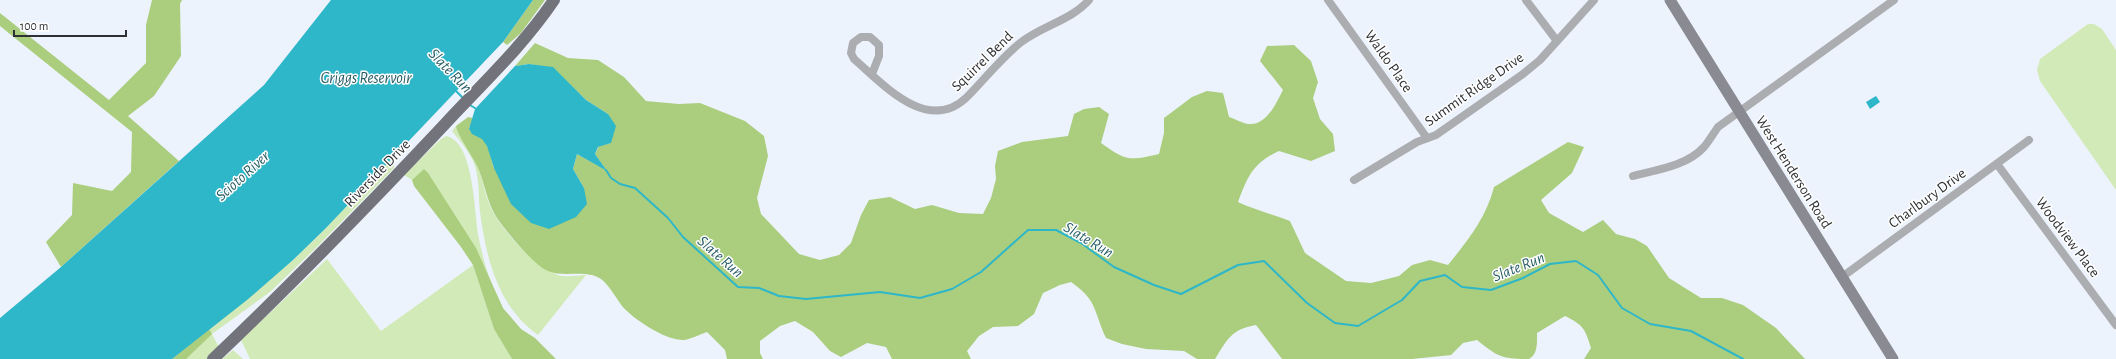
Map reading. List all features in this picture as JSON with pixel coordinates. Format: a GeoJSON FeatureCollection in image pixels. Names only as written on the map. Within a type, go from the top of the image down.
{"type":"FeatureCollection","features":[{"type":"Feature","properties":{"kind":"main road","name":"Riverside Drive"},"geometry":{"type":"LineString","coordinates":[[213,359],[332,242],[466,102],[525,37],[554,0]]}},
{"type":"Feature","properties":{"kind":"main road","name":"West Henderson Road"},"geometry":{"type":"LineString","coordinates":[[1670,0],[1893,359]]}},
{"type":"Feature","properties":{"kind":"street","name":"Squirrel Bend"},"geometry":{"type":"LineString","coordinates":[[872,74],[878,56],[879,45],[870,37],[861,37],[853,43],[851,53],[854,59],[872,74],[901,98],[912,105],[931,110],[948,108],[967,97],[1003,56],[1027,38],[1085,6],[1089,0]]}},
{"type":"Feature","properties":{"kind":"street","name":"Waldo Place"},"geometry":{"type":"LineString","coordinates":[[1328,0],[1427,138]]}},
{"type":"Feature","properties":{"kind":"street"},"geometry":{"type":"LineString","coordinates":[[1526,0],[1557,41]]}},
{"type":"Feature","properties":{"kind":"street","name":"Summit Ridge Drive"},"geometry":{"type":"LineString","coordinates":[[1354,180],[1448,127],[1523,74],[1540,60],[1594,0]]}},
{"type":"Feature","properties":{"kind":"street"},"geometry":{"type":"LineString","coordinates":[[1633,176],[1673,166],[1695,155],[1703,148],[1718,127],[1894,0]]}},
{"type":"Feature","properties":{"kind":"street","name":"Charlbury Drive"},"geometry":{"type":"LineString","coordinates":[[1842,278],[2029,140]]}},
{"type":"Feature","properties":{"kind":"street","name":"Woodview Place"},"geometry":{"type":"LineString","coordinates":[[1997,164],[2116,325]]}},
{"type":"Feature","properties":{"kind":"green space"},"geometry":{"type":"Polygon","coordinates":[[[152,0],[182,0],[180,4],[181,56],[154,96],[128,116],[179,161],[61,267],[46,242],[72,215],[73,183],[112,191],[131,172],[132,132],[0,26],[0,13],[109,100],[146,63],[146,25],[152,0]]]}},
{"type":"Feature","properties":{"kind":"green space"},"geometry":{"type":"Polygon","coordinates":[[[533,0],[545,0],[521,33],[507,45],[503,42],[533,0]]]}},
{"type":"Feature","properties":{"kind":"green space"},"geometry":{"type":"Polygon","coordinates":[[[2088,24],[2094,24],[2102,29],[2116,50],[2116,190],[2040,81],[2037,70],[2040,59],[2088,24]]]}},
{"type":"Feature","properties":{"kind":"green space"},"geometry":{"type":"Polygon","coordinates":[[[535,43],[568,58],[598,60],[624,77],[646,101],[679,104],[700,103],[745,121],[764,136],[768,156],[757,198],[761,214],[799,254],[820,260],[839,255],[851,243],[861,215],[869,200],[890,197],[915,209],[932,205],[959,213],[983,214],[991,198],[996,179],[995,166],[998,151],[1022,142],[1068,136],[1074,114],[1084,109],[1099,107],[1109,114],[1101,143],[1116,153],[1128,158],[1141,158],[1159,154],[1164,133],[1164,118],[1192,97],[1207,91],[1223,93],[1229,117],[1243,123],[1255,124],[1266,118],[1283,90],[1260,61],[1267,46],[1294,45],[1311,61],[1318,82],[1313,98],[1320,119],[1333,134],[1335,151],[1311,161],[1279,151],[1263,160],[1252,171],[1238,202],[1290,221],[1305,253],[1346,281],[1371,283],[1399,276],[1412,265],[1430,260],[1448,265],[1476,228],[1491,198],[1494,187],[1568,142],[1584,147],[1572,173],[1541,200],[1549,213],[1583,232],[1603,220],[1616,234],[1635,239],[1647,246],[1669,278],[1701,298],[1722,298],[1743,305],[1776,328],[1805,359],[1584,359],[1591,348],[1585,331],[1576,322],[1565,316],[1537,333],[1537,344],[1535,351],[1529,359],[1501,356],[1477,340],[1463,343],[1451,355],[1412,359],[1282,359],[1256,325],[1240,330],[1231,336],[1215,359],[1197,359],[1184,351],[1146,349],[1122,344],[1106,338],[1091,301],[1071,282],[1060,285],[1043,293],[1034,314],[1018,326],[993,327],[979,336],[967,351],[971,359],[892,359],[886,347],[867,343],[841,357],[830,351],[813,332],[795,321],[780,326],[760,341],[760,353],[763,359],[727,359],[725,350],[707,332],[684,340],[668,337],[642,323],[622,306],[601,279],[595,276],[554,273],[542,268],[526,254],[493,211],[477,166],[456,126],[468,117],[473,118],[469,129],[484,141],[488,148],[494,168],[584,188],[573,169],[577,154],[606,170],[595,154],[599,146],[611,143],[608,114],[586,100],[553,68],[529,64],[515,66],[535,43]]]}},
{"type":"Feature","properties":{"kind":"green space"},"geometry":{"type":"Polygon","coordinates":[[[456,126],[479,171],[493,212],[505,230],[530,257],[558,275],[586,275],[538,335],[524,324],[513,310],[496,280],[486,247],[480,212],[478,180],[475,167],[469,153],[452,131],[456,126]]]}},
{"type":"Feature","properties":{"kind":"green space"},"geometry":{"type":"Polygon","coordinates":[[[446,136],[456,141],[463,151],[468,165],[472,181],[479,239],[492,286],[424,170],[412,180],[404,175],[441,139],[446,136]]]}},
{"type":"Feature","properties":{"kind":"green space"},"geometry":{"type":"Polygon","coordinates":[[[389,161],[394,162],[394,168],[317,247],[270,292],[212,334],[221,351],[213,359],[172,359],[293,260],[325,229],[389,161]]]}},
{"type":"Feature","properties":{"kind":"green space"},"geometry":{"type":"Polygon","coordinates":[[[424,169],[476,248],[503,308],[521,329],[535,338],[556,359],[512,359],[494,329],[473,265],[414,186],[412,180],[424,169]]]}},
{"type":"Feature","properties":{"kind":"green space"},"geometry":{"type":"Polygon","coordinates":[[[327,259],[381,331],[473,265],[494,329],[512,359],[250,359],[241,340],[327,259]]]}},
{"type":"Feature","properties":{"kind":"green space"},"geometry":{"type":"Polygon","coordinates":[[[209,329],[212,334],[186,359],[172,359],[209,329]]]}},
{"type":"Feature","properties":{"kind":"green space"},"geometry":{"type":"Polygon","coordinates":[[[233,350],[243,359],[222,359],[233,350]]]}},
{"type":"Feature","properties":{"kind":"water","name":"Griggs Reservoir"},"geometry":{"type":"Polygon","coordinates":[[[331,0],[533,0],[503,42],[325,229],[293,260],[247,300],[172,359],[0,359],[0,318],[61,267],[264,85],[331,0]]]}},
{"type":"Feature","properties":{"kind":"water"},"geometry":{"type":"Polygon","coordinates":[[[529,64],[553,67],[586,100],[608,114],[616,126],[611,143],[598,147],[595,154],[607,171],[577,154],[573,169],[584,188],[587,204],[576,217],[549,229],[531,223],[511,204],[494,168],[487,146],[482,139],[472,134],[469,129],[475,109],[515,66],[529,64]]]}},
{"type":"Feature","properties":{"kind":"water"},"geometry":{"type":"Polygon","coordinates":[[[1876,96],[1880,102],[1870,109],[1866,102],[1876,96]]]}},
{"type":"Feature","properties":{"kind":"waterway","name":"Slate Run"},"geometry":{"type":"LineString","coordinates":[[454,89],[464,99]]}},
{"type":"Feature","properties":{"kind":"waterway","name":"Slate Run"},"geometry":{"type":"LineString","coordinates":[[470,105],[478,110]]}},
{"type":"Feature","properties":{"kind":"waterway","name":"Slate Run"},"geometry":{"type":"LineString","coordinates":[[606,170],[611,178],[620,184],[635,188],[668,218],[683,237],[738,287],[759,288],[779,296],[806,299],[880,292],[920,298],[952,289],[981,272],[1028,230],[1056,230],[1081,243],[1114,267],[1154,285],[1181,294],[1238,265],[1264,261],[1307,303],[1335,323],[1358,326],[1402,300],[1420,281],[1445,275],[1462,287],[1491,290],[1523,278],[1550,264],[1576,261],[1598,275],[1622,308],[1650,324],[1691,331],[1743,359]]}},
{"type":"Feature","properties":{"kind":"water label","name":"Scioto River"},"geometry":{"type":"Point","coordinates":[242,175]}}]}
